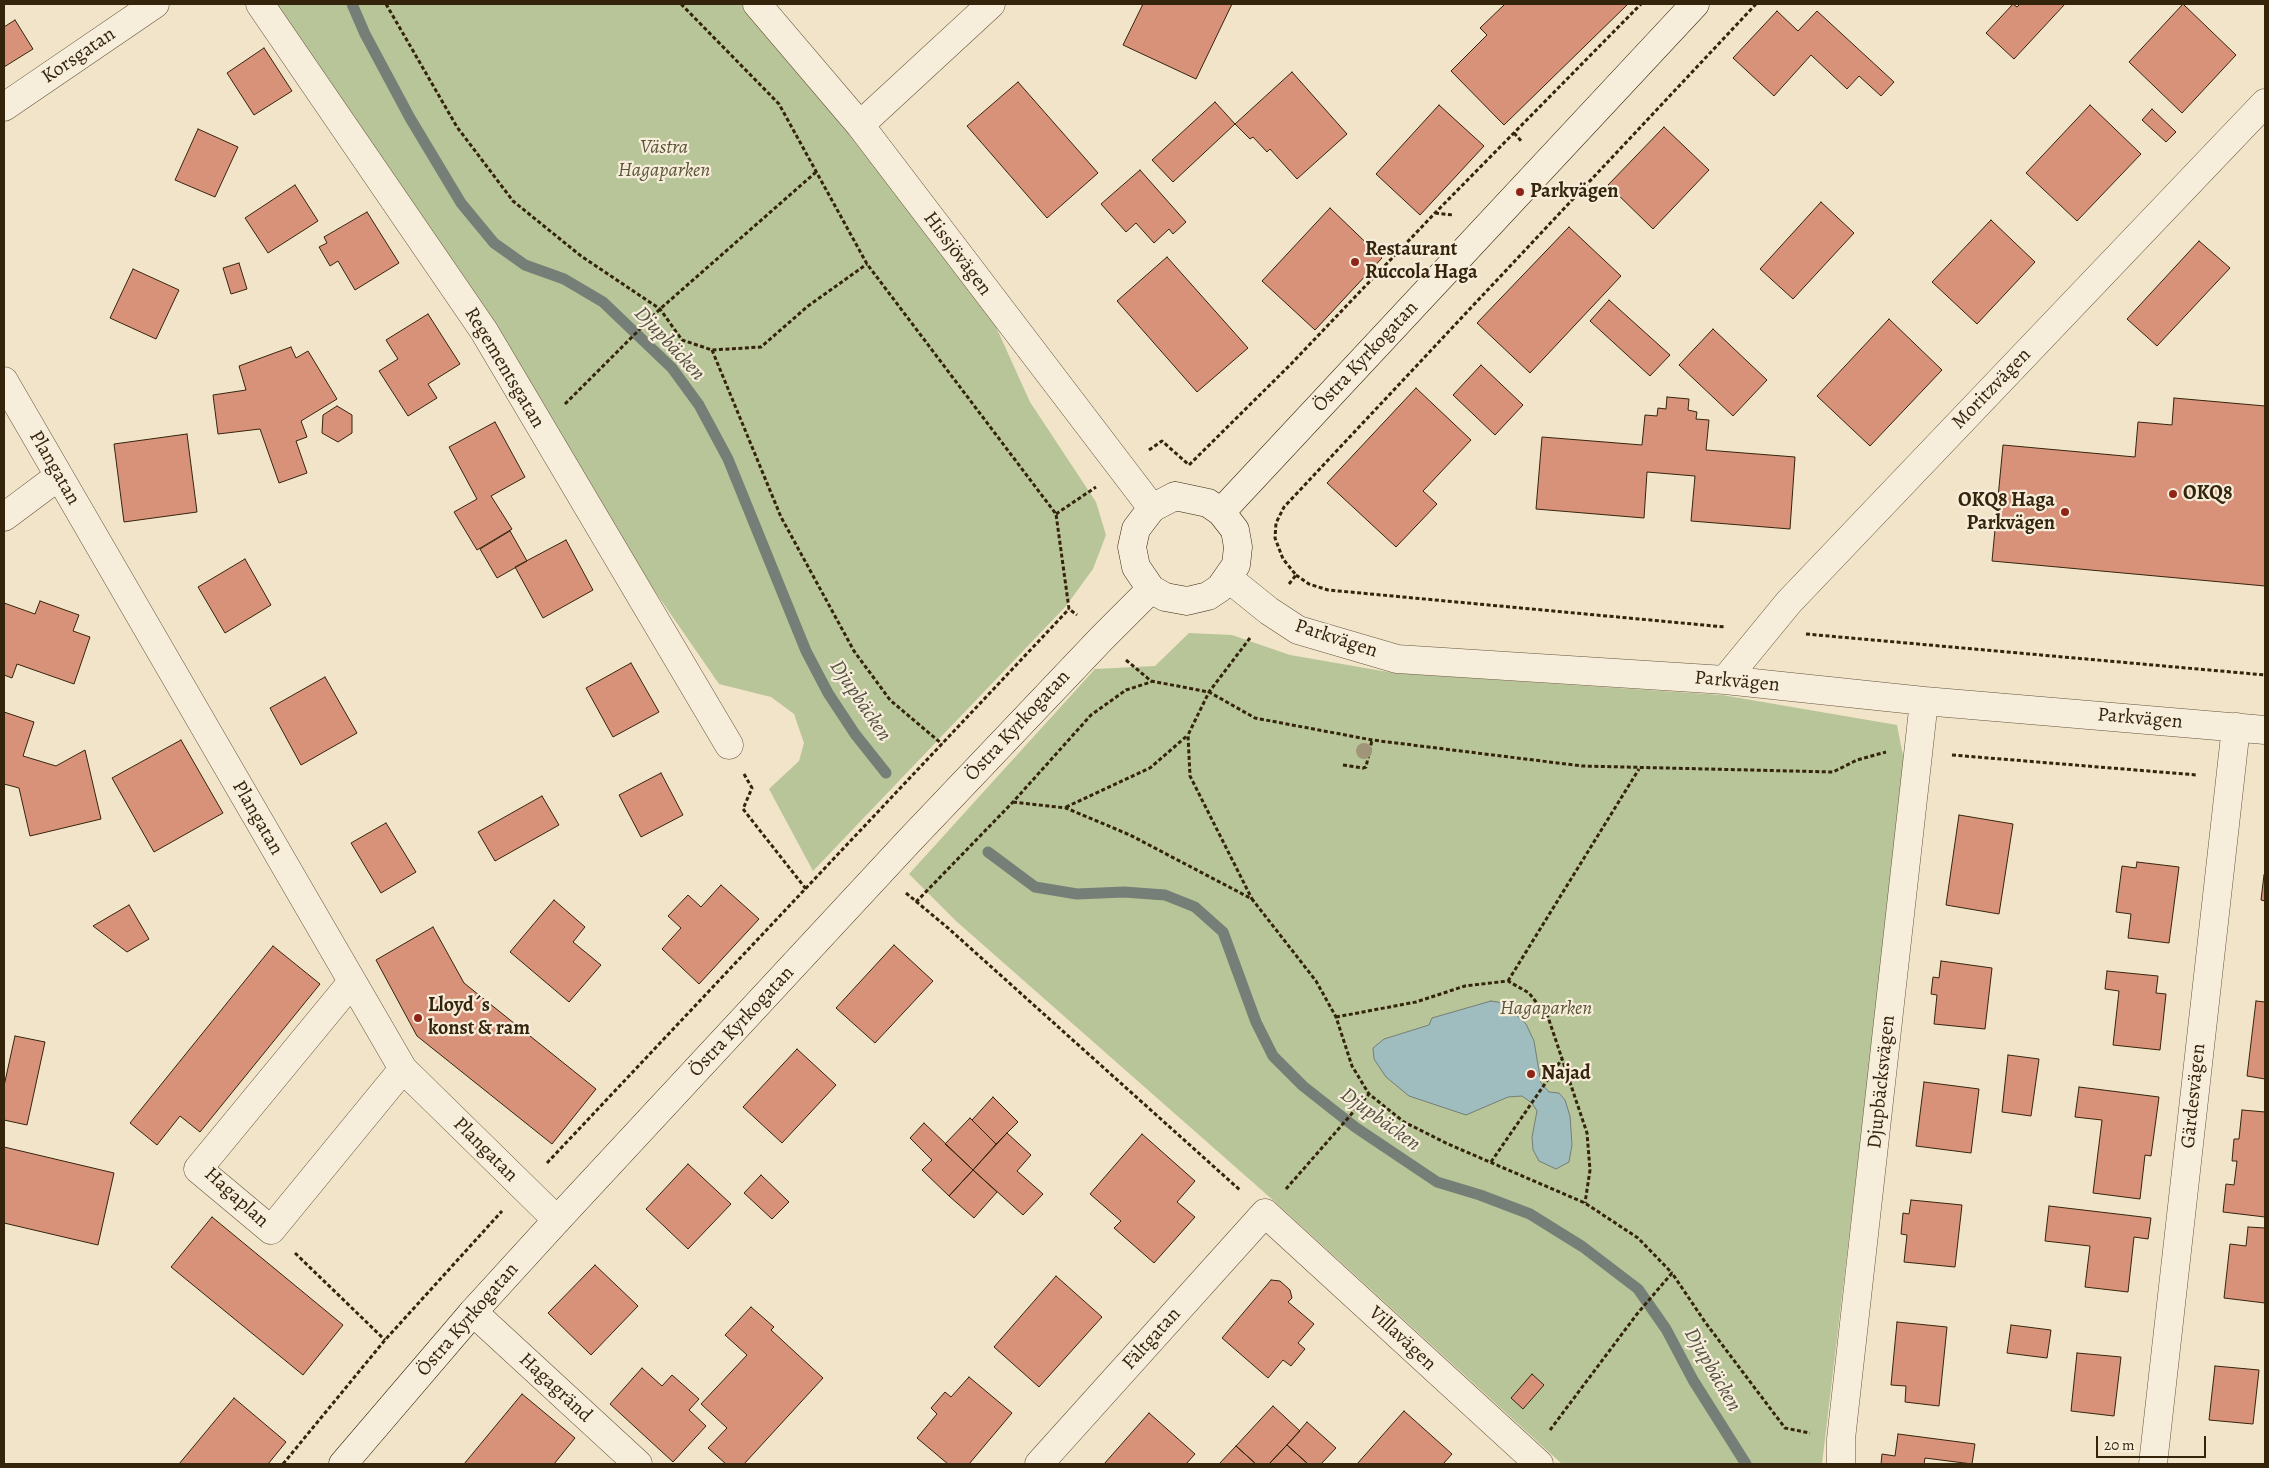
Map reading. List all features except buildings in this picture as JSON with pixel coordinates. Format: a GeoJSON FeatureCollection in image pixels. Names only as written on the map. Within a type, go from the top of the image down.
{"type":"FeatureCollection","features":[{"type":"Feature","properties":{"kind":"street","name":"Korsgatan"},"geometry":{"type":"LineString","coordinates":[[4,107],[155,4]]}},
{"type":"Feature","properties":{"kind":"street","name":"Regementsgatan"},"geometry":{"type":"LineString","coordinates":[[260,4],[484,331],[729,745]]}},
{"type":"Feature","properties":{"kind":"street","name":"Hissjövägen"},"geometry":{"type":"LineString","coordinates":[[757,4],[860,125],[1152,508]]}},
{"type":"Feature","properties":{"kind":"street"},"geometry":{"type":"LineString","coordinates":[[860,125],[992,4]]}},
{"type":"Feature","properties":{"kind":"street","name":"Östra Kyrkogatan"},"geometry":{"type":"LineString","coordinates":[[1221,512],[1695,4]]}},
{"type":"Feature","properties":{"kind":"street","name":"Moritzvägen"},"geometry":{"type":"LineString","coordinates":[[1725,680],[1789,602],[2265,103]]}},
{"type":"Feature","properties":{"kind":"street","name":"Plangatan"},"geometry":{"type":"LineString","coordinates":[[4,381],[403,1069],[557,1220]]}},
{"type":"Feature","properties":{"kind":"street"},"geometry":{"type":"LineString","coordinates":[[4,517],[59,476]]}},
{"type":"Feature","properties":{"kind":"street"},"geometry":{"type":"LineString","coordinates":[[1175,496],[1208,503],[1221,512],[1236,530],[1238,547],[1236,565],[1220,588],[1208,596],[1187,601],[1165,597],[1151,589],[1136,567],[1132,547],[1136,529],[1152,508],[1175,496]]}},
{"type":"Feature","properties":{"kind":"street","name":"Parkvägen"},"geometry":{"type":"LineString","coordinates":[[1228,578],[1298,630],[1397,658],[1725,680],[1924,700],[2265,730]]}},
{"type":"Feature","properties":{"kind":"street","name":"Östra Kyrkogatan"},"geometry":{"type":"LineString","coordinates":[[343,1464],[473,1312],[557,1220],[882,870],[1102,638],[1151,589]]}},
{"type":"Feature","properties":{"kind":"street","name":"Djupbäcksvägen"},"geometry":{"type":"LineString","coordinates":[[1841,1452],[1924,700]]}},
{"type":"Feature","properties":{"kind":"street","name":"Gärdesvägen"},"geometry":{"type":"LineString","coordinates":[[2153,1464],[2236,727]]}},
{"type":"Feature","properties":{"kind":"street","name":"Hagaplan"},"geometry":{"type":"LineString","coordinates":[[352,982],[198,1169],[271,1230],[403,1069]]}},
{"type":"Feature","properties":{"kind":"street","name":"Villavägen"},"geometry":{"type":"LineString","coordinates":[[1266,1213],[1530,1462]]}},
{"type":"Feature","properties":{"kind":"street","name":"Fältgatan"},"geometry":{"type":"LineString","coordinates":[[1039,1464],[1266,1213]]}},
{"type":"Feature","properties":{"kind":"street","name":"Hagagränd"},"geometry":{"type":"LineString","coordinates":[[473,1312],[638,1464]]}},
{"type":"Feature","properties":{"kind":"path"},"geometry":{"type":"LineString","coordinates":[[386,4],[457,127],[513,201],[581,256],[660,309],[682,340],[712,350],[761,347],[808,306],[867,264]]}},
{"type":"Feature","properties":{"kind":"path"},"geometry":{"type":"LineString","coordinates":[[681,4],[779,104],[867,264],[1056,514],[1069,609],[1151,682]]}},
{"type":"Feature","properties":{"kind":"path"},"geometry":{"type":"LineString","coordinates":[[1056,514],[1162,441],[1189,465],[1291,364],[1435,213],[1641,4]]}},
{"type":"Feature","properties":{"kind":"path"},"geometry":{"type":"LineString","coordinates":[[1066,808],[1150,768],[1188,735],[1209,692],[1296,575],[1283,559],[1275,538],[1276,523],[1284,508],[1756,4]]}},
{"type":"Feature","properties":{"kind":"path"},"geometry":{"type":"LineString","coordinates":[[542,428],[660,309],[816,172]]}},
{"type":"Feature","properties":{"kind":"path"},"geometry":{"type":"LineString","coordinates":[[712,350],[781,517],[854,651],[890,700],[942,744]]}},
{"type":"Feature","properties":{"kind":"path"},"geometry":{"type":"LineString","coordinates":[[283,1464],[385,1340],[523,1188],[1069,609]]}},
{"type":"Feature","properties":{"kind":"path"},"geometry":{"type":"LineString","coordinates":[[916,902],[1013,802],[1091,715],[1126,690],[1151,682],[1209,692],[1255,718],[1372,740],[1582,766],[1833,772],[1857,760],[1881,752],[1919,752],[2231,778]]}},
{"type":"Feature","properties":{"kind":"path"},"geometry":{"type":"LineString","coordinates":[[1188,735],[1190,776],[1252,898],[1316,981],[1336,1017],[1352,1066],[1369,1094],[1404,1122],[1585,1203],[1638,1238],[1672,1273],[1785,1428],[1841,1452]]}},
{"type":"Feature","properties":{"kind":"path"},"geometry":{"type":"LineString","coordinates":[[1343,764],[1366,767],[1372,740]]}},
{"type":"Feature","properties":{"kind":"path"},"geometry":{"type":"LineString","coordinates":[[729,745],[752,788],[743,809],[806,889]]}},
{"type":"Feature","properties":{"kind":"path"},"geometry":{"type":"LineString","coordinates":[[1508,981],[1639,768]]}},
{"type":"Feature","properties":{"kind":"path"},"geometry":{"type":"LineString","coordinates":[[1013,802],[1066,808],[1130,835],[1252,898]]}},
{"type":"Feature","properties":{"kind":"path"},"geometry":{"type":"LineString","coordinates":[[850,842],[1266,1213],[1369,1094]]}},
{"type":"Feature","properties":{"kind":"path"},"geometry":{"type":"LineString","coordinates":[[1336,1017],[1416,1002],[1465,986],[1508,981],[1529,993],[1548,1017],[1587,1133],[1590,1170],[1585,1203]]}},
{"type":"Feature","properties":{"kind":"path"},"geometry":{"type":"LineString","coordinates":[[1492,1162],[1562,1059]]}},
{"type":"Feature","properties":{"kind":"path"},"geometry":{"type":"LineString","coordinates":[[271,1230],[385,1340]]}},
{"type":"Feature","properties":{"kind":"path"},"geometry":{"type":"LineString","coordinates":[[1530,1462],[1637,1314],[1672,1273]]}},
{"type":"Feature","properties":{"kind":"green space","name":"Västra Hagaparken"},"geometry":{"type":"Polygon","coordinates":[[[260,4],[757,4],[973,276],[1030,402],[1096,502],[1106,535],[1093,569],[1066,606],[813,871],[769,789],[799,761],[804,743],[794,714],[771,697],[719,684],[542,428],[260,4]]]}},
{"type":"Feature","properties":{"kind":"green space","name":"Hagaparken"},"geometry":{"type":"Polygon","coordinates":[[[1189,633],[1232,635],[1290,655],[1394,673],[1722,695],[1897,725],[1905,766],[1822,1464],[1562,1464],[1274,1201],[956,921],[909,874],[1095,669],[1155,666],[1189,633]]]}},
{"type":"Feature","properties":{"kind":"water"},"geometry":{"type":"Polygon","coordinates":[[[1491,1001],[1503,1003],[1526,1024],[1534,1041],[1541,1083],[1549,1092],[1559,1093],[1565,1100],[1570,1116],[1572,1145],[1569,1162],[1556,1169],[1539,1161],[1533,1150],[1532,1137],[1537,1111],[1532,1103],[1522,1096],[1508,1097],[1466,1115],[1409,1096],[1386,1077],[1374,1059],[1373,1048],[1384,1039],[1429,1025],[1432,1018],[1491,1001]]]}},
{"type":"Feature","properties":{"kind":"waterway","name":"Djupbäcken"},"geometry":{"type":"LineString","coordinates":[[352,4],[365,34],[410,118],[461,203],[494,243],[525,265],[564,279],[603,302],[672,368],[699,405],[728,459],[806,651],[828,693],[855,734],[886,773]]}},
{"type":"Feature","properties":{"kind":"waterway","name":"Djupbäcken"},"geometry":{"type":"LineString","coordinates":[[988,852],[1035,887],[1077,894],[1124,892],[1165,895],[1195,907],[1223,932],[1256,1022],[1273,1056],[1303,1086],[1355,1127],[1437,1182],[1480,1195],[1530,1214],[1583,1247],[1638,1289],[1666,1329],[1693,1380],[1746,1464]]}},
{"type":"Feature","properties":{"kind":"place","name":"Parkvägen"},"geometry":{"type":"Point","coordinates":[1520,192]}},
{"type":"Feature","properties":{"kind":"place","name":"Restaurant Ruccola Haga"},"geometry":{"type":"Point","coordinates":[1355,262]}},
{"type":"Feature","properties":{"kind":"place","name":"OKQ8"},"geometry":{"type":"Point","coordinates":[2173,494]}},
{"type":"Feature","properties":{"kind":"place","name":"OKQ8 Haga Parkvägen"},"geometry":{"type":"Point","coordinates":[2065,512]}},
{"type":"Feature","properties":{"kind":"place","name":"Lloyd´s konst & ram"},"geometry":{"type":"Point","coordinates":[418,1018]}},
{"type":"Feature","properties":{"kind":"place","name":"Najad"},"geometry":{"type":"Point","coordinates":[1531,1074]}}]}
